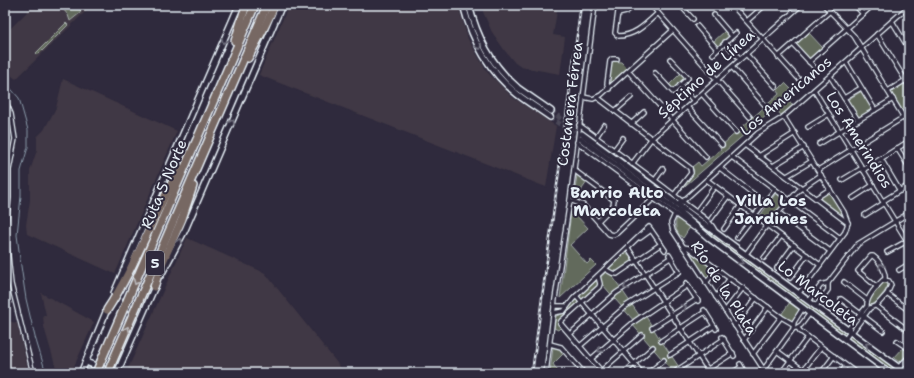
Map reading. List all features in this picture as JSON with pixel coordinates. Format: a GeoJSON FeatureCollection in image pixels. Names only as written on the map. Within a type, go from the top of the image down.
{"type":"FeatureCollection","features":[{"type":"Feature","properties":{"kind":"highway"},"geometry":{"type":"LineString","coordinates":[[227,70],[246,5]]}},
{"type":"Feature","properties":{"kind":"highway","name":"Ruta 5 Norte"},"geometry":{"type":"LineString","coordinates":[[96,373],[255,5]]}},
{"type":"Feature","properties":{"kind":"highway","name":"Ruta 5 Norte"},"geometry":{"type":"LineString","coordinates":[[108,373],[267,5]]}},
{"type":"Feature","properties":{"kind":"highway"},"geometry":{"type":"LineString","coordinates":[[235,79],[258,42],[275,5]]}},
{"type":"Feature","properties":{"kind":"highway"},"geometry":{"type":"LineString","coordinates":[[107,310],[130,272],[168,190],[195,144]]}},
{"type":"Feature","properties":{"kind":"highway"},"geometry":{"type":"LineString","coordinates":[[154,287],[161,266],[182,219],[199,161]]}},
{"type":"Feature","properties":{"kind":"main road"},"geometry":{"type":"LineString","coordinates":[[81,373],[239,5]]}},
{"type":"Feature","properties":{"kind":"main road"},"geometry":{"type":"LineString","coordinates":[[117,373],[154,287],[180,240],[282,5]]}},
{"type":"Feature","properties":{"kind":"main road"},"geometry":{"type":"LineString","coordinates":[[463,5],[476,43],[492,68],[511,89],[550,114],[518,88],[500,69],[489,54],[481,39],[474,23],[469,5]]}},
{"type":"Feature","properties":{"kind":"main road","name":"Lo Marcoleta"},"geometry":{"type":"LineString","coordinates":[[582,134],[679,202],[715,232],[810,301],[900,372]]}},
{"type":"Feature","properties":{"kind":"main road","name":"Lo Marcoleta"},"geometry":{"type":"LineString","coordinates":[[579,141],[672,207],[710,238],[890,373]]}},
{"type":"Feature","properties":{"kind":"main road"},"geometry":{"type":"LineString","coordinates":[[710,238],[715,232]]}},
{"type":"Feature","properties":{"kind":"main road"},"geometry":{"type":"LineString","coordinates":[[730,253],[735,246]]}},
{"type":"Feature","properties":{"kind":"main road"},"geometry":{"type":"LineString","coordinates":[[900,372],[909,358]]}},
{"type":"Feature","properties":{"kind":"main road"},"geometry":{"type":"LineString","coordinates":[[86,362],[113,373]]}},
{"type":"Feature","properties":{"kind":"main road"},"geometry":{"type":"LineString","coordinates":[[900,372],[909,366]]}},
{"type":"Feature","properties":{"kind":"street"},"geometry":{"type":"LineString","coordinates":[[76,5],[93,5]]}},
{"type":"Feature","properties":{"kind":"street","name":"Costanera Férrea"},"geometry":{"type":"LineString","coordinates":[[546,373],[553,313],[579,141],[582,97],[595,5]]}},
{"type":"Feature","properties":{"kind":"street"},"geometry":{"type":"LineString","coordinates":[[619,5],[616,35],[626,35],[635,32],[658,13]]}},
{"type":"Feature","properties":{"kind":"street"},"geometry":{"type":"LineString","coordinates":[[618,14],[626,12],[635,5]]}},
{"type":"Feature","properties":{"kind":"street"},"geometry":{"type":"LineString","coordinates":[[651,5],[750,118]]}},
{"type":"Feature","properties":{"kind":"street"},"geometry":{"type":"LineString","coordinates":[[680,5],[693,19]]}},
{"type":"Feature","properties":{"kind":"street"},"geometry":{"type":"LineString","coordinates":[[732,5],[798,78]]}},
{"type":"Feature","properties":{"kind":"street"},"geometry":{"type":"LineString","coordinates":[[747,21],[760,7],[765,5]]}},
{"type":"Feature","properties":{"kind":"street","name":"Séptimo de Línea"},"geometry":{"type":"LineString","coordinates":[[632,164],[651,139],[801,5]]}},
{"type":"Feature","properties":{"kind":"street"},"geometry":{"type":"LineString","coordinates":[[824,5],[854,36],[909,126]]}},
{"type":"Feature","properties":{"kind":"street"},"geometry":{"type":"LineString","coordinates":[[855,5],[863,14]]}},
{"type":"Feature","properties":{"kind":"street"},"geometry":{"type":"LineString","coordinates":[[809,62],[874,5]]}},
{"type":"Feature","properties":{"kind":"street","name":"Los Americanos"},"geometry":{"type":"LineString","coordinates":[[679,202],[707,180],[762,131],[784,117],[908,8]]}},
{"type":"Feature","properties":{"kind":"street"},"geometry":{"type":"LineString","coordinates":[[778,57],[830,11]]}},
{"type":"Feature","properties":{"kind":"street"},"geometry":{"type":"LineString","coordinates":[[714,15],[732,36]]}},
{"type":"Feature","properties":{"kind":"street"},"geometry":{"type":"LineString","coordinates":[[892,21],[909,49]]}},
{"type":"Feature","properties":{"kind":"street"},"geometry":{"type":"LineString","coordinates":[[697,26],[717,49]]}},
{"type":"Feature","properties":{"kind":"street"},"geometry":{"type":"LineString","coordinates":[[582,97],[591,99],[597,98],[673,30]]}},
{"type":"Feature","properties":{"kind":"street"},"geometry":{"type":"LineString","coordinates":[[713,54],[736,33]]}},
{"type":"Feature","properties":{"kind":"street"},"geometry":{"type":"LineString","coordinates":[[877,34],[907,79],[909,86]]}},
{"type":"Feature","properties":{"kind":"street"},"geometry":{"type":"LineString","coordinates":[[725,42],[740,60]]}},
{"type":"Feature","properties":{"kind":"street"},"geometry":{"type":"LineString","coordinates":[[793,44],[815,68]]}},
{"type":"Feature","properties":{"kind":"street"},"geometry":{"type":"LineString","coordinates":[[746,54],[776,87]]}},
{"type":"Feature","properties":{"kind":"street"},"geometry":{"type":"LineString","coordinates":[[609,88],[607,85],[610,61],[612,59],[617,59]]}},
{"type":"Feature","properties":{"kind":"street"},"geometry":{"type":"LineString","coordinates":[[655,73],[673,92],[688,78],[670,59]]}},
{"type":"Feature","properties":{"kind":"street"},"geometry":{"type":"LineString","coordinates":[[846,62],[875,110]]}},
{"type":"Feature","properties":{"kind":"street"},"geometry":{"type":"LineString","coordinates":[[732,67],[764,104]]}},
{"type":"Feature","properties":{"kind":"street"},"geometry":{"type":"LineString","coordinates":[[628,71],[706,157]]}},
{"type":"Feature","properties":{"kind":"street"},"geometry":{"type":"LineString","coordinates":[[830,76],[858,120]]}},
{"type":"Feature","properties":{"kind":"street"},"geometry":{"type":"LineString","coordinates":[[888,91],[907,79]]}},
{"type":"Feature","properties":{"kind":"street"},"geometry":{"type":"LineString","coordinates":[[680,85],[694,101]]}},
{"type":"Feature","properties":{"kind":"street"},"geometry":{"type":"LineString","coordinates":[[844,98],[861,88]]}},
{"type":"Feature","properties":{"kind":"street","name":"Los Amerindios"},"geometry":{"type":"LineString","coordinates":[[814,90],[908,241]]}},
{"type":"Feature","properties":{"kind":"street"},"geometry":{"type":"LineString","coordinates":[[702,94],[736,132]]}},
{"type":"Feature","properties":{"kind":"street"},"geometry":{"type":"LineString","coordinates":[[615,111],[631,97]]}},
{"type":"Feature","properties":{"kind":"street"},"geometry":{"type":"LineString","coordinates":[[597,98],[689,167],[691,170],[690,174],[674,195]]}},
{"type":"Feature","properties":{"kind":"street"},"geometry":{"type":"LineString","coordinates":[[819,144],[892,99]]}},
{"type":"Feature","properties":{"kind":"street"},"geometry":{"type":"LineString","coordinates":[[5,100],[11,114],[15,140],[9,170],[6,247],[12,289],[33,373]]}},
{"type":"Feature","properties":{"kind":"street"},"geometry":{"type":"LineString","coordinates":[[687,107],[722,145]]}},
{"type":"Feature","properties":{"kind":"street"},"geometry":{"type":"LineString","coordinates":[[631,124],[644,112]]}},
{"type":"Feature","properties":{"kind":"street"},"geometry":{"type":"LineString","coordinates":[[818,170],[904,117],[909,112]]}},
{"type":"Feature","properties":{"kind":"street"},"geometry":{"type":"LineString","coordinates":[[808,127],[829,114]]}},
{"type":"Feature","properties":{"kind":"street"},"geometry":{"type":"LineString","coordinates":[[784,117],[846,214],[848,223],[840,238],[799,293]]}},
{"type":"Feature","properties":{"kind":"street","name":"Lo Marcoleta"},"geometry":{"type":"LineString","coordinates":[[579,125],[655,180],[674,195],[679,202]]}},
{"type":"Feature","properties":{"kind":"street"},"geometry":{"type":"LineString","coordinates":[[596,137],[604,125]]}},
{"type":"Feature","properties":{"kind":"street"},"geometry":{"type":"LineString","coordinates":[[759,156],[795,133]]}},
{"type":"Feature","properties":{"kind":"street"},"geometry":{"type":"LineString","coordinates":[[614,150],[623,138]]}},
{"type":"Feature","properties":{"kind":"street","name":"Lo Marcoleta"},"geometry":{"type":"LineString","coordinates":[[579,141],[675,214],[700,232],[706,234]]}},
{"type":"Feature","properties":{"kind":"street"},"geometry":{"type":"LineString","coordinates":[[842,180],[881,159],[909,141]]}},
{"type":"Feature","properties":{"kind":"street"},"geometry":{"type":"LineString","coordinates":[[745,145],[848,223]]}},
{"type":"Feature","properties":{"kind":"street"},"geometry":{"type":"LineString","coordinates":[[773,166],[804,147]]}},
{"type":"Feature","properties":{"kind":"street"},"geometry":{"type":"LineString","coordinates":[[897,148],[909,167]]}},
{"type":"Feature","properties":{"kind":"street"},"geometry":{"type":"LineString","coordinates":[[732,157],[840,238]]}},
{"type":"Feature","properties":{"kind":"street"},"geometry":{"type":"LineString","coordinates":[[881,159],[900,190]]}},
{"type":"Feature","properties":{"kind":"street"},"geometry":{"type":"LineString","coordinates":[[787,176],[812,160]]}},
{"type":"Feature","properties":{"kind":"street"},"geometry":{"type":"LineString","coordinates":[[720,168],[765,203]]}},
{"type":"Feature","properties":{"kind":"street"},"geometry":{"type":"LineString","coordinates":[[655,180],[663,169]]}},
{"type":"Feature","properties":{"kind":"street"},"geometry":{"type":"LineString","coordinates":[[574,170],[614,200],[613,206],[598,221]]}},
{"type":"Feature","properties":{"kind":"street"},"geometry":{"type":"LineString","coordinates":[[746,254],[767,226],[790,200],[802,188],[821,175]]}},
{"type":"Feature","properties":{"kind":"street"},"geometry":{"type":"LineString","coordinates":[[707,180],[820,265]]}},
{"type":"Feature","properties":{"kind":"street"},"geometry":{"type":"LineString","coordinates":[[853,198],[873,185]]}},
{"type":"Feature","properties":{"kind":"street"},"geometry":{"type":"LineString","coordinates":[[865,215],[909,185]]}},
{"type":"Feature","properties":{"kind":"street"},"geometry":{"type":"LineString","coordinates":[[698,209],[715,186]]}},
{"type":"Feature","properties":{"kind":"street"},"geometry":{"type":"LineString","coordinates":[[737,238],[775,189]]}},
{"type":"Feature","properties":{"kind":"street"},"geometry":{"type":"LineString","coordinates":[[816,198],[830,189]]}},
{"type":"Feature","properties":{"kind":"street"},"geometry":{"type":"LineString","coordinates":[[711,219],[728,196]]}},
{"type":"Feature","properties":{"kind":"street"},"geometry":{"type":"LineString","coordinates":[[570,200],[583,205],[608,234],[616,234],[654,198]]}},
{"type":"Feature","properties":{"kind":"street"},"geometry":{"type":"LineString","coordinates":[[724,228],[741,205]]}},
{"type":"Feature","properties":{"kind":"street"},"geometry":{"type":"LineString","coordinates":[[779,213],[830,251]]}},
{"type":"Feature","properties":{"kind":"street"},"geometry":{"type":"LineString","coordinates":[[810,301],[821,285],[828,283],[856,246],[909,213]]}},
{"type":"Feature","properties":{"kind":"street","name":"Río de la Plata"},"geometry":{"type":"LineString","coordinates":[[675,214],[671,228],[753,354],[763,372]]}},
{"type":"Feature","properties":{"kind":"street"},"geometry":{"type":"LineString","coordinates":[[553,313],[562,312],[576,296],[637,239],[650,229],[665,250]]}},
{"type":"Feature","properties":{"kind":"street"},"geometry":{"type":"LineString","coordinates":[[764,258],[781,236]]}},
{"type":"Feature","properties":{"kind":"street"},"geometry":{"type":"LineString","coordinates":[[887,252],[908,241]]}},
{"type":"Feature","properties":{"kind":"street"},"geometry":{"type":"LineString","coordinates":[[605,269],[617,274],[661,244]]}},
{"type":"Feature","properties":{"kind":"street"},"geometry":{"type":"LineString","coordinates":[[777,268],[794,245]]}},
{"type":"Feature","properties":{"kind":"street"},"geometry":{"type":"LineString","coordinates":[[683,246],[689,248],[781,317],[793,324]]}},
{"type":"Feature","properties":{"kind":"street"},"geometry":{"type":"LineString","coordinates":[[628,248],[709,371]]}},
{"type":"Feature","properties":{"kind":"street"},"geometry":{"type":"LineString","coordinates":[[790,278],[807,255]]}},
{"type":"Feature","properties":{"kind":"street"},"geometry":{"type":"LineString","coordinates":[[845,339],[850,332],[849,328],[869,307],[876,306],[887,294],[891,285],[889,281],[885,279],[885,274],[876,258],[873,256],[869,257],[858,271],[877,287]]}},
{"type":"Feature","properties":{"kind":"street"},"geometry":{"type":"LineString","coordinates":[[570,334],[616,293],[670,257],[680,272],[626,306],[580,346]]}},
{"type":"Feature","properties":{"kind":"street"},"geometry":{"type":"LineString","coordinates":[[899,270],[909,264]]}},
{"type":"Feature","properties":{"kind":"street"},"geometry":{"type":"LineString","coordinates":[[706,283],[717,269]]}},
{"type":"Feature","properties":{"kind":"street"},"geometry":{"type":"LineString","coordinates":[[598,276],[600,286],[560,322],[602,372],[642,335]]}},
{"type":"Feature","properties":{"kind":"street"},"geometry":{"type":"LineString","coordinates":[[716,297],[730,278]]}},
{"type":"Feature","properties":{"kind":"street"},"geometry":{"type":"LineString","coordinates":[[867,300],[885,279]]}},
{"type":"Feature","properties":{"kind":"street"},"geometry":{"type":"LineString","coordinates":[[844,282],[867,300],[869,307]]}},
{"type":"Feature","properties":{"kind":"street"},"geometry":{"type":"LineString","coordinates":[[816,306],[828,290],[828,283]]}},
{"type":"Feature","properties":{"kind":"street"},"geometry":{"type":"LineString","coordinates":[[591,359],[635,320],[687,284],[697,300],[652,328]]}},
{"type":"Feature","properties":{"kind":"street"},"geometry":{"type":"LineString","coordinates":[[725,311],[743,288]]}},
{"type":"Feature","properties":{"kind":"street"},"geometry":{"type":"LineString","coordinates":[[887,294],[907,309]]}},
{"type":"Feature","properties":{"kind":"street"},"geometry":{"type":"LineString","coordinates":[[576,296],[642,373]]}},
{"type":"Feature","properties":{"kind":"street"},"geometry":{"type":"LineString","coordinates":[[734,326],[756,298]]}},
{"type":"Feature","properties":{"kind":"street"},"geometry":{"type":"LineString","coordinates":[[841,299],[883,331]]}},
{"type":"Feature","properties":{"kind":"street"},"geometry":{"type":"LineString","coordinates":[[554,306],[566,306]]}},
{"type":"Feature","properties":{"kind":"street"},"geometry":{"type":"LineString","coordinates":[[876,306],[909,330]]}},
{"type":"Feature","properties":{"kind":"street"},"geometry":{"type":"LineString","coordinates":[[744,340],[768,307]]}},
{"type":"Feature","properties":{"kind":"street"},"geometry":{"type":"LineString","coordinates":[[763,372],[793,329],[793,324],[803,308]]}},
{"type":"Feature","properties":{"kind":"street"},"geometry":{"type":"LineString","coordinates":[[661,341],[681,329],[705,311],[715,327],[670,355]]}},
{"type":"Feature","properties":{"kind":"street"},"geometry":{"type":"LineString","coordinates":[[793,329],[798,328],[810,313]]}},
{"type":"Feature","properties":{"kind":"street"},"geometry":{"type":"LineString","coordinates":[[753,354],[781,317]]}},
{"type":"Feature","properties":{"kind":"street"},"geometry":{"type":"LineString","coordinates":[[798,328],[856,373]]}},
{"type":"Feature","properties":{"kind":"street"},"geometry":{"type":"LineString","coordinates":[[781,373],[808,337]]}},
{"type":"Feature","properties":{"kind":"street"},"geometry":{"type":"LineString","coordinates":[[673,373],[723,338],[733,354],[709,371],[702,373]]}},
{"type":"Feature","properties":{"kind":"street"},"geometry":{"type":"LineString","coordinates":[[897,341],[909,349]]}},
{"type":"Feature","properties":{"kind":"street"},"geometry":{"type":"LineString","coordinates":[[550,344],[560,346],[584,373]]}},
{"type":"Feature","properties":{"kind":"street"},"geometry":{"type":"LineString","coordinates":[[624,373],[653,347]]}},
{"type":"Feature","properties":{"kind":"street"},"geometry":{"type":"LineString","coordinates":[[777,351],[804,372],[821,347]]}},
{"type":"Feature","properties":{"kind":"street"},"geometry":{"type":"LineString","coordinates":[[821,373],[834,356]]}},
{"type":"Feature","properties":{"kind":"street"},"geometry":{"type":"LineString","coordinates":[[566,360],[570,357]]}},
{"type":"Feature","properties":{"kind":"street"},"geometry":{"type":"LineString","coordinates":[[648,373],[664,360]]}},
{"type":"Feature","properties":{"kind":"street"},"geometry":{"type":"LineString","coordinates":[[574,370],[578,366]]}},
{"type":"Feature","properties":{"kind":"street"},"geometry":{"type":"LineString","coordinates":[[732,373],[740,366],[745,373]]}},
{"type":"Feature","properties":{"kind":"street"},"geometry":{"type":"LineString","coordinates":[[841,373],[846,366]]}},
{"type":"Feature","properties":{"kind":"shaded area"},"geometry":{"type":"Polygon","coordinates":[[[34,5],[67,5],[88,9],[16,79],[5,71],[5,34],[34,5]]]}},
{"type":"Feature","properties":{"kind":"shaded area"},"geometry":{"type":"Polygon","coordinates":[[[289,5],[458,5],[468,39],[487,72],[512,97],[556,126],[546,187],[259,75],[289,5]]]}},
{"type":"Feature","properties":{"kind":"shaded area"},"geometry":{"type":"Polygon","coordinates":[[[484,5],[558,5],[553,35],[565,37],[560,74],[521,67],[515,63],[492,32],[483,12],[484,5]]]}},
{"type":"Feature","properties":{"kind":"shaded area"},"geometry":{"type":"Polygon","coordinates":[[[63,79],[177,131],[115,274],[27,234],[26,225],[30,200],[30,171],[37,150],[37,137],[44,130],[56,108],[63,79]]]}},
{"type":"Feature","properties":{"kind":"shaded area"},"geometry":{"type":"Polygon","coordinates":[[[5,113],[11,142],[5,172],[5,113]]]}},
{"type":"Feature","properties":{"kind":"shaded area"},"geometry":{"type":"Polygon","coordinates":[[[187,238],[265,273],[345,373],[126,373],[187,238]]]}},
{"type":"Feature","properties":{"kind":"shaded area"},"geometry":{"type":"Polygon","coordinates":[[[41,293],[94,322],[71,373],[66,370],[63,373],[56,368],[44,327],[43,315],[46,315],[41,293]]]}},
{"type":"Feature","properties":{"kind":"shaded area"},"geometry":{"type":"Polygon","coordinates":[[[5,321],[17,323],[29,373],[5,373],[5,321]]]}},
{"type":"Feature","properties":{"kind":"green space"},"geometry":{"type":"Polygon","coordinates":[[[54,5],[81,9],[80,13],[70,21],[68,15],[63,9],[54,5]]]}},
{"type":"Feature","properties":{"kind":"green space"},"geometry":{"type":"Polygon","coordinates":[[[66,23],[68,25],[38,55],[36,53],[66,23]]]}},
{"type":"Feature","properties":{"kind":"green space"},"geometry":{"type":"Polygon","coordinates":[[[725,31],[729,36],[717,47],[713,42],[725,31]]]}},
{"type":"Feature","properties":{"kind":"green space"},"geometry":{"type":"Polygon","coordinates":[[[809,33],[823,48],[810,60],[795,45],[809,33]]]}},
{"type":"Feature","properties":{"kind":"green space"},"geometry":{"type":"Polygon","coordinates":[[[612,61],[621,62],[627,68],[609,84],[612,61]]]}},
{"type":"Feature","properties":{"kind":"green space"},"geometry":{"type":"Polygon","coordinates":[[[681,73],[685,78],[673,89],[669,85],[681,73]]]}},
{"type":"Feature","properties":{"kind":"green space"},"geometry":{"type":"Polygon","coordinates":[[[785,83],[794,92],[787,99],[793,106],[781,115],[775,108],[679,191],[694,171],[692,167],[698,162],[701,166],[721,149],[720,147],[779,94],[777,91],[785,83]]]}},
{"type":"Feature","properties":{"kind":"green space"},"geometry":{"type":"Polygon","coordinates":[[[906,83],[909,88],[909,107],[905,112],[891,92],[906,83]]]}},
{"type":"Feature","properties":{"kind":"green space"},"geometry":{"type":"Polygon","coordinates":[[[862,91],[873,109],[858,118],[847,100],[862,91]]]}},
{"type":"Feature","properties":{"kind":"green space"},"geometry":{"type":"Polygon","coordinates":[[[577,175],[587,182],[582,189],[579,200],[574,198],[577,175]]]}},
{"type":"Feature","properties":{"kind":"green space"},"geometry":{"type":"Polygon","coordinates":[[[829,192],[843,213],[844,218],[819,199],[829,192]]]}},
{"type":"Feature","properties":{"kind":"green space"},"geometry":{"type":"Polygon","coordinates":[[[776,193],[787,201],[768,222],[760,216],[776,193]]]}},
{"type":"Feature","properties":{"kind":"green space"},"geometry":{"type":"Polygon","coordinates":[[[683,209],[895,367],[891,370],[681,214],[683,209]]]}},
{"type":"Feature","properties":{"kind":"green space"},"geometry":{"type":"Polygon","coordinates":[[[571,213],[574,213],[588,228],[570,245],[587,264],[591,260],[596,265],[560,298],[571,213]]]}},
{"type":"Feature","properties":{"kind":"green space"},"geometry":{"type":"Polygon","coordinates":[[[680,219],[690,227],[683,238],[677,232],[676,227],[676,220],[680,219]]]}},
{"type":"Feature","properties":{"kind":"green space"},"geometry":{"type":"Polygon","coordinates":[[[687,249],[714,269],[707,279],[687,249]]]}},
{"type":"Feature","properties":{"kind":"green space"},"geometry":{"type":"Polygon","coordinates":[[[626,253],[630,255],[633,261],[615,274],[608,269],[624,254],[626,253]]]}},
{"type":"Feature","properties":{"kind":"green space"},"geometry":{"type":"Polygon","coordinates":[[[606,272],[610,273],[641,318],[645,315],[683,373],[674,373],[632,324],[634,321],[603,285],[599,285],[559,322],[561,327],[558,330],[554,328],[556,316],[562,314],[606,272]]]}},
{"type":"Feature","properties":{"kind":"green space"},"geometry":{"type":"Polygon","coordinates":[[[884,280],[888,284],[888,287],[876,303],[870,305],[868,301],[880,283],[884,280]]]}},
{"type":"Feature","properties":{"kind":"green space"},"geometry":{"type":"Polygon","coordinates":[[[790,302],[800,310],[791,322],[781,315],[790,302]]]}},
{"type":"Feature","properties":{"kind":"green space"},"geometry":{"type":"Polygon","coordinates":[[[553,347],[560,349],[564,353],[553,364],[559,373],[550,373],[553,347]]]}},
{"type":"Feature","properties":{"kind":"green space"},"geometry":{"type":"Polygon","coordinates":[[[903,348],[909,352],[909,355],[900,363],[894,358],[903,348]]]}},
{"type":"Feature","properties":{"kind":"waterway"},"geometry":{"type":"LineString","coordinates":[[5,82],[19,98],[28,130],[28,147],[21,171],[21,196],[17,235],[26,299],[35,337],[46,373]]}},
{"type":"Feature","properties":{"kind":"tunnel"},"geometry":{"type":"LineString","coordinates":[[551,111],[581,133]]}},
{"type":"Feature","properties":{"kind":"tunnel"},"geometry":{"type":"LineString","coordinates":[[550,117],[581,139]]}},
{"type":"Feature","properties":{"kind":"railway"},"geometry":{"type":"LineString","coordinates":[[532,373],[581,5]]}},
{"type":"Feature","properties":{"kind":"district","name":"Barrio Alto Marcoleta"},"geometry":{"type":"Point","coordinates":[617,201]}},
{"type":"Feature","properties":{"kind":"district","name":"Villa Los Jardines"},"geometry":{"type":"Point","coordinates":[771,209]}}]}
